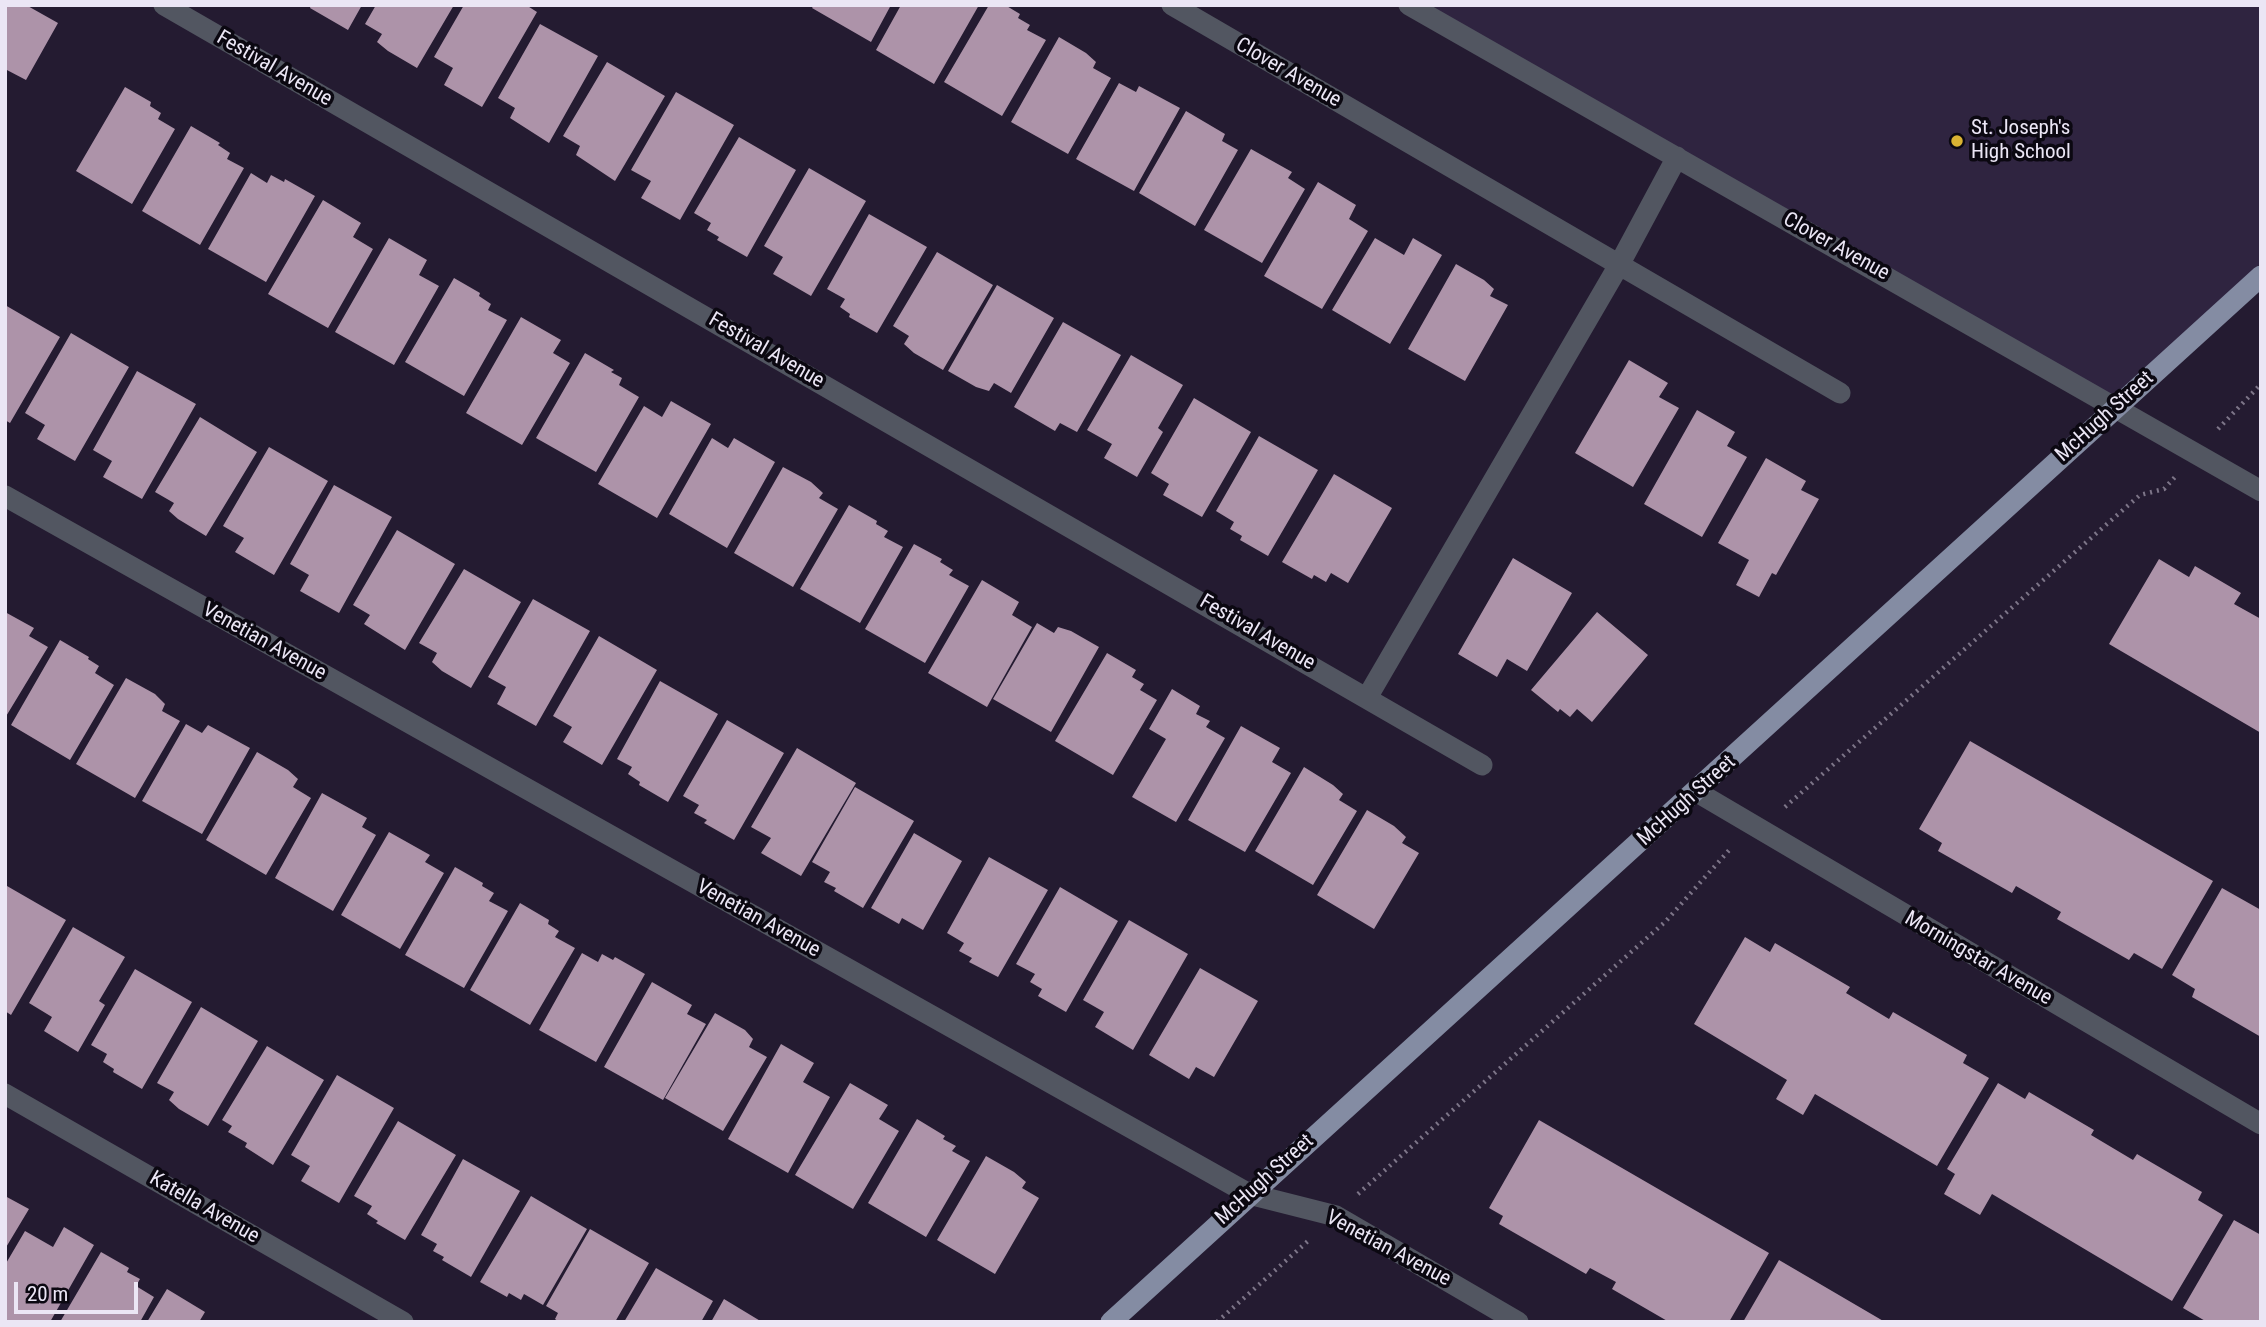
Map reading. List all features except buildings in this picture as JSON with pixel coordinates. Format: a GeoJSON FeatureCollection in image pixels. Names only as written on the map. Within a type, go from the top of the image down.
{"type":"FeatureCollection","features":[{"type":"Feature","properties":{"kind":"main road","name":"McHugh Street"},"geometry":{"type":"LineString","coordinates":[[1111,1322],[1697,792],[2261,276]]}},
{"type":"Feature","properties":{"kind":"street","name":"Festival Avenue"},"geometry":{"type":"LineString","coordinates":[[163,5],[1368,696],[1482,765]]}},
{"type":"Feature","properties":{"kind":"street","name":"Clover Avenue"},"geometry":{"type":"LineString","coordinates":[[1172,5],[1840,393]]}},
{"type":"Feature","properties":{"kind":"street","name":"Clover Avenue"},"geometry":{"type":"LineString","coordinates":[[1409,5],[2117,406],[2261,491]]}},
{"type":"Feature","properties":{"kind":"street"},"geometry":{"type":"LineString","coordinates":[[1368,696],[1619,265],[1677,157]]}},
{"type":"Feature","properties":{"kind":"street","name":"Venetian Avenue"},"geometry":{"type":"LineString","coordinates":[[5,496],[1249,1195],[1336,1216],[1518,1322]]}},
{"type":"Feature","properties":{"kind":"street","name":"Morningstar Avenue"},"geometry":{"type":"LineString","coordinates":[[1697,792],[2261,1124]]}},
{"type":"Feature","properties":{"kind":"street","name":"Katella Avenue"},"geometry":{"type":"LineString","coordinates":[[5,1094],[403,1322]]}},
{"type":"Feature","properties":{"kind":"path"},"geometry":{"type":"LineString","coordinates":[[2246,397],[2261,384]]}},
{"type":"Feature","properties":{"kind":"path"},"geometry":{"type":"LineString","coordinates":[[1796,799],[2140,495],[2164,489]]}},
{"type":"Feature","properties":{"kind":"path"},"geometry":{"type":"LineString","coordinates":[[1379,1174],[1665,922],[1723,855]]}},
{"type":"Feature","properties":{"kind":"path"},"geometry":{"type":"LineString","coordinates":[[1217,1322],[1311,1238]]}},
{"type":"Feature","properties":{"kind":"shaded area","name":"St. Joseph's High School"},"geometry":{"type":"Polygon","coordinates":[[[1415,5],[2261,5],[2261,277],[2117,406],[1415,5]]]}},
{"type":"Feature","properties":{"kind":"place","name":"St. Joseph's High School"},"geometry":{"type":"Point","coordinates":[1957,141]}}]}
